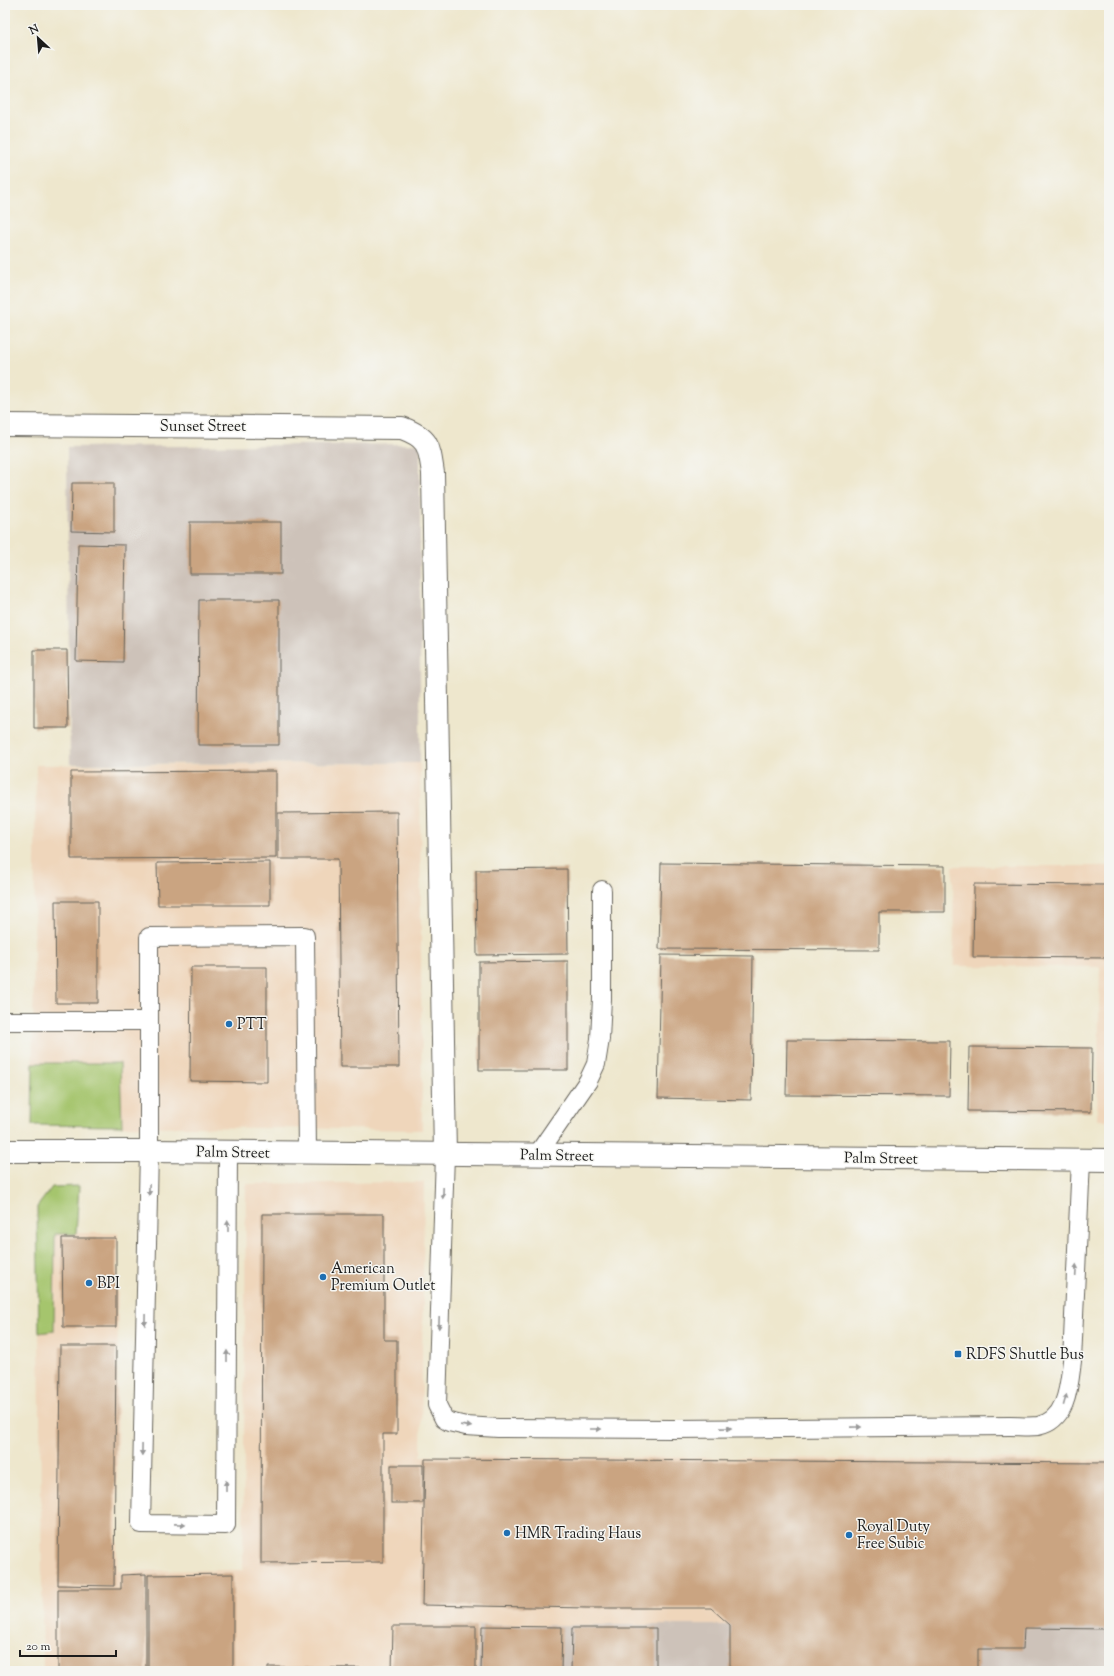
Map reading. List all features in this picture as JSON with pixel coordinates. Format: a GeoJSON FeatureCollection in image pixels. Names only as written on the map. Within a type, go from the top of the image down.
{"type":"FeatureCollection","features":[{"type":"Feature","properties":{"kind":"street","name":"Sunset Street"},"geometry":{"type":"LineString","coordinates":[[5,425],[402,428],[416,433],[424,440],[430,451],[433,472],[445,1154]]}},
{"type":"Feature","properties":{"kind":"street","name":"Palm Street"},"geometry":{"type":"LineString","coordinates":[[5,1151],[1109,1160]]}},
{"type":"Feature","properties":{"kind":"lane"},"geometry":{"type":"LineString","coordinates":[[537,1155],[588,1081],[596,1064],[600,1039],[602,999],[602,890]]}},
{"type":"Feature","properties":{"kind":"lane"},"geometry":{"type":"LineString","coordinates":[[228,1152],[226,1525],[141,1524],[149,1151],[149,937],[306,936],[307,1153]]}},
{"type":"Feature","properties":{"kind":"lane"},"geometry":{"type":"LineString","coordinates":[[5,1020],[148,1021]]}},
{"type":"Feature","properties":{"kind":"lane"},"geometry":{"type":"LineString","coordinates":[[445,1154],[437,1405],[444,1418],[457,1425],[521,1429],[1038,1426],[1047,1422],[1062,1409],[1072,1361],[1081,1160]]}},
{"type":"Feature","properties":{"kind":"shaded area"},"geometry":{"type":"Polygon","coordinates":[[[420,444],[420,763],[70,764],[67,447],[420,444]]]}},
{"type":"Feature","properties":{"kind":"shaded area"},"geometry":{"type":"Polygon","coordinates":[[[420,763],[422,1130],[32,1125],[36,765],[420,763]]]}},
{"type":"Feature","properties":{"kind":"shaded area"},"geometry":{"type":"Polygon","coordinates":[[[953,866],[1109,866],[1109,1120],[1097,1120],[1100,967],[954,966],[953,866]]]}},
{"type":"Feature","properties":{"kind":"shaded area"},"geometry":{"type":"Polygon","coordinates":[[[424,1182],[421,1456],[1109,1460],[1109,1629],[479,1625],[478,1671],[43,1671],[39,1333],[54,1331],[55,1233],[118,1233],[117,1571],[243,1570],[246,1184],[424,1182]]]}},
{"type":"Feature","properties":{"kind":"shaded area"},"geometry":{"type":"Polygon","coordinates":[[[478,1625],[730,1625],[1109,1629],[1109,1671],[478,1671],[478,1625]]]}},
{"type":"Feature","properties":{"kind":"green space"},"geometry":{"type":"Polygon","coordinates":[[[33,1063],[120,1063],[122,1126],[32,1125],[33,1063]]]}},
{"type":"Feature","properties":{"kind":"green space"},"geometry":{"type":"Polygon","coordinates":[[[79,1186],[76,1234],[55,1234],[54,1331],[39,1333],[37,1207],[52,1187],[79,1186]]]}},
{"type":"Feature","properties":{"kind":"building"},"geometry":{"type":"Polygon","coordinates":[[[72,483],[114,483],[114,532],[71,531],[72,483]]]}},
{"type":"Feature","properties":{"kind":"building"},"geometry":{"type":"Polygon","coordinates":[[[190,522],[281,522],[281,574],[190,574],[190,522]]]}},
{"type":"Feature","properties":{"kind":"building"},"geometry":{"type":"Polygon","coordinates":[[[78,544],[125,545],[123,662],[76,661],[78,544]]]}},
{"type":"Feature","properties":{"kind":"building"},"geometry":{"type":"Polygon","coordinates":[[[199,600],[279,600],[279,745],[198,745],[199,600]]]}},
{"type":"Feature","properties":{"kind":"building"},"geometry":{"type":"Polygon","coordinates":[[[34,650],[67,650],[68,728],[34,728],[34,650]]]}},
{"type":"Feature","properties":{"kind":"building"},"geometry":{"type":"Polygon","coordinates":[[[276,771],[276,858],[71,859],[71,772],[276,771]]]}},
{"type":"Feature","properties":{"kind":"building"},"geometry":{"type":"Polygon","coordinates":[[[397,812],[399,1067],[340,1067],[338,859],[278,859],[278,813],[397,812]]]}},
{"type":"Feature","properties":{"kind":"building"},"geometry":{"type":"Polygon","coordinates":[[[270,862],[270,905],[158,905],[157,863],[270,862]]]}},
{"type":"Feature","properties":{"kind":"building"},"geometry":{"type":"Polygon","coordinates":[[[661,863],[945,866],[945,912],[879,912],[879,950],[659,949],[661,863]]]}},
{"type":"Feature","properties":{"kind":"building"},"geometry":{"type":"Polygon","coordinates":[[[567,869],[568,954],[477,955],[476,870],[567,869]]]}},
{"type":"Feature","properties":{"kind":"building"},"geometry":{"type":"Polygon","coordinates":[[[974,884],[1109,885],[1109,958],[973,957],[974,884]]]}},
{"type":"Feature","properties":{"kind":"building"},"geometry":{"type":"Polygon","coordinates":[[[55,901],[98,901],[98,1003],[56,1003],[55,901]]]}},
{"type":"Feature","properties":{"kind":"building"},"geometry":{"type":"Polygon","coordinates":[[[661,955],[753,956],[751,1100],[658,1098],[661,955]]]}},
{"type":"Feature","properties":{"kind":"building"},"geometry":{"type":"Polygon","coordinates":[[[568,961],[568,1070],[479,1070],[479,962],[568,961]]]}},
{"type":"Feature","properties":{"kind":"building","name":"PTT"},"geometry":{"type":"Polygon","coordinates":[[[191,967],[267,967],[267,1082],[190,1081],[191,967]]]}},
{"type":"Feature","properties":{"kind":"building"},"geometry":{"type":"Polygon","coordinates":[[[787,1040],[950,1041],[949,1096],[786,1095],[787,1040]]]}},
{"type":"Feature","properties":{"kind":"building"},"geometry":{"type":"Polygon","coordinates":[[[969,1047],[1092,1048],[1091,1112],[968,1111],[969,1047]]]}},
{"type":"Feature","properties":{"kind":"building","name":"American Premium Outlet"},"geometry":{"type":"Polygon","coordinates":[[[262,1214],[384,1214],[384,1340],[397,1340],[397,1434],[383,1434],[383,1562],[261,1563],[262,1214]]]}},
{"type":"Feature","properties":{"kind":"building","name":"BPI"},"geometry":{"type":"Polygon","coordinates":[[[62,1238],[116,1238],[116,1327],[63,1327],[62,1238]]]}},
{"type":"Feature","properties":{"kind":"building"},"geometry":{"type":"Polygon","coordinates":[[[60,1346],[116,1346],[114,1586],[58,1585],[60,1346]]]}},
{"type":"Feature","properties":{"kind":"building","name":"Royal Duty Free Subic"},"geometry":{"type":"Polygon","coordinates":[[[425,1459],[1109,1463],[1109,1629],[1024,1628],[1023,1649],[978,1649],[978,1671],[730,1671],[730,1625],[711,1608],[588,1608],[422,1605],[425,1459]]]}},
{"type":"Feature","properties":{"kind":"building"},"geometry":{"type":"Polygon","coordinates":[[[391,1465],[423,1465],[423,1503],[391,1503],[391,1465]]]}},
{"type":"Feature","properties":{"kind":"building"},"geometry":{"type":"Polygon","coordinates":[[[146,1574],[146,1671],[58,1671],[58,1589],[121,1589],[121,1575],[146,1574]]]}},
{"type":"Feature","properties":{"kind":"building"},"geometry":{"type":"Polygon","coordinates":[[[233,1574],[233,1671],[148,1671],[148,1575],[233,1574]]]}},
{"type":"Feature","properties":{"kind":"building"},"geometry":{"type":"Polygon","coordinates":[[[393,1626],[476,1626],[476,1671],[392,1671],[393,1626]]]}},
{"type":"Feature","properties":{"kind":"building"},"geometry":{"type":"Polygon","coordinates":[[[482,1626],[562,1627],[561,1671],[481,1671],[482,1626]]]}},
{"type":"Feature","properties":{"kind":"building"},"geometry":{"type":"Polygon","coordinates":[[[572,1628],[656,1628],[656,1671],[571,1671],[572,1628]]]}},
{"type":"Feature","properties":{"kind":"building"},"geometry":{"type":"Polygon","coordinates":[[[268,1667],[362,1668],[362,1671],[268,1671],[268,1667]]]}},
{"type":"Feature","properties":{"kind":"place","name":"PTT"},"geometry":{"type":"Point","coordinates":[229,1024]}},
{"type":"Feature","properties":{"kind":"place","name":"American Premium Outlet"},"geometry":{"type":"Point","coordinates":[323,1277]}},
{"type":"Feature","properties":{"kind":"place","name":"BPI"},"geometry":{"type":"Point","coordinates":[89,1283]}},
{"type":"Feature","properties":{"kind":"place","name":"RDFS Shuttle Bus"},"geometry":{"type":"Point","coordinates":[958,1354]}},
{"type":"Feature","properties":{"kind":"place","name":"HMR Trading Haus"},"geometry":{"type":"Point","coordinates":[507,1533]}},
{"type":"Feature","properties":{"kind":"place","name":"Royal Duty Free Subic"},"geometry":{"type":"Point","coordinates":[849,1535]}}]}
